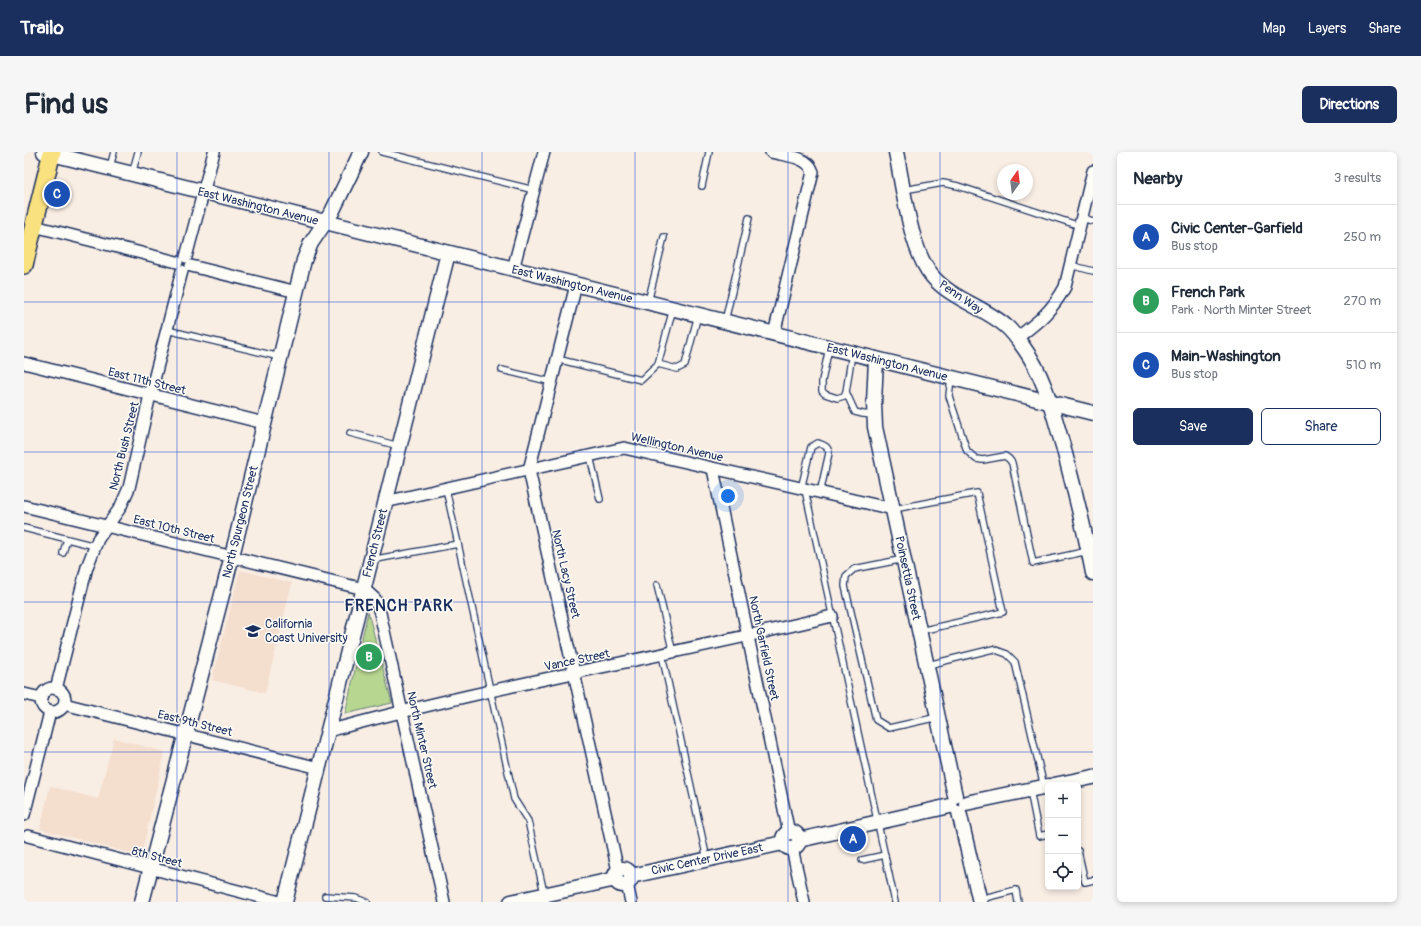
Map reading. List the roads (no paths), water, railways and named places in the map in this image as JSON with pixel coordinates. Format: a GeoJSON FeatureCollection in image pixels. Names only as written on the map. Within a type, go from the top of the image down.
{"type":"FeatureCollection","features":[{"type":"Feature","properties":{"kind":"main road"},"geometry":{"type":"LineString","coordinates":[[24,265],[34,226],[49,153]]}},
{"type":"Feature","properties":{"kind":"street","name":"North Bush Street"},"geometry":{"type":"LineString","coordinates":[[56,689],[87,567],[98,539],[120,508],[129,488],[150,395],[214,152]]}},
{"type":"Feature","properties":{"kind":"street","name":"North Spurgeon Street"},"geometry":{"type":"LineString","coordinates":[[142,902],[232,556],[310,242],[332,212],[361,152]]}},
{"type":"Feature","properties":{"kind":"street"},"geometry":{"type":"LineString","coordinates":[[513,269],[544,152]]}},
{"type":"Feature","properties":{"kind":"street"},"geometry":{"type":"LineString","coordinates":[[771,152],[804,160],[811,165],[814,172],[774,334]]}},
{"type":"Feature","properties":{"kind":"street","name":"Penn Way"},"geometry":{"type":"LineString","coordinates":[[896,152],[915,242],[922,262],[932,277],[951,292],[1007,327],[1025,349],[1040,376],[1050,402],[1082,518],[1093,571]]}},
{"type":"Feature","properties":{"kind":"street","name":"East Washington Avenue"},"geometry":{"type":"LineString","coordinates":[[49,153],[325,223],[1093,413]]}},
{"type":"Feature","properties":{"kind":"street"},"geometry":{"type":"LineString","coordinates":[[1017,338],[1045,316],[1058,300],[1065,287],[1092,177]]}},
{"type":"Feature","properties":{"kind":"street"},"geometry":{"type":"LineString","coordinates":[[34,226],[297,292]]}},
{"type":"Feature","properties":{"kind":"street","name":"French Street"},"geometry":{"type":"LineString","coordinates":[[285,902],[448,253]]}},
{"type":"Feature","properties":{"kind":"street","name":"North Lacy Street"},"geometry":{"type":"LineString","coordinates":[[576,285],[529,470],[623,878],[631,902]]}},
{"type":"Feature","properties":{"kind":"street","name":"Poinsettia Street"},"geometry":{"type":"LineString","coordinates":[[876,359],[875,415],[880,455],[894,509],[979,900]]}},
{"type":"Feature","properties":{"kind":"street","name":"East 11th Street"},"geometry":{"type":"LineString","coordinates":[[24,363],[264,423]]}},
{"type":"Feature","properties":{"kind":"street","name":"Wellington Avenue"},"geometry":{"type":"LineString","coordinates":[[385,502],[624,448],[894,509]]}},
{"type":"Feature","properties":{"kind":"street","name":"North Garfield Street"},"geometry":{"type":"LineString","coordinates":[[713,469],[804,902]]}},
{"type":"Feature","properties":{"kind":"street","name":"East 10th Street"},"geometry":{"type":"LineString","coordinates":[[24,506],[364,589]]}},
{"type":"Feature","properties":{"kind":"street","name":"North Minter Street"},"geometry":{"type":"LineString","coordinates":[[364,589],[374,599],[380,613],[444,902]]}},
{"type":"Feature","properties":{"kind":"street","name":"Vance Street"},"geometry":{"type":"LineString","coordinates":[[328,731],[402,711],[673,653],[832,616]]}},
{"type":"Feature","properties":{"kind":"street"},"geometry":{"type":"LineString","coordinates":[[56,689],[64,696],[64,704],[57,711],[50,712],[42,705],[42,698],[45,692],[56,689]]}},
{"type":"Feature","properties":{"kind":"street"},"geometry":{"type":"LineString","coordinates":[[24,694],[42,698]]}},
{"type":"Feature","properties":{"kind":"street","name":"East 9th Street"},"geometry":{"type":"LineString","coordinates":[[64,704],[319,768]]}},
{"type":"Feature","properties":{"kind":"street"},"geometry":{"type":"LineString","coordinates":[[24,816],[50,712]]}},
{"type":"Feature","properties":{"kind":"street","name":"Civic Center Drive East"},"geometry":{"type":"LineString","coordinates":[[1069,782],[1093,777]]}},
{"type":"Feature","properties":{"kind":"street","name":"Civic Center Drive East"},"geometry":{"type":"LineString","coordinates":[[511,902],[545,898],[707,859],[957,804],[1045,787]]}},
{"type":"Feature","properties":{"kind":"street","name":"8th Street"},"geometry":{"type":"LineString","coordinates":[[25,835],[280,902]]}},
{"type":"Feature","properties":{"kind":"lane"},"geometry":{"type":"LineString","coordinates":[[110,168],[114,152]]}},
{"type":"Feature","properties":{"kind":"lane"},"geometry":{"type":"LineString","coordinates":[[132,174],[138,152]]}},
{"type":"Feature","properties":{"kind":"lane"},"geometry":{"type":"LineString","coordinates":[[382,152],[534,190]]}},
{"type":"Feature","properties":{"kind":"lane"},"geometry":{"type":"LineString","coordinates":[[702,186],[709,152]]}},
{"type":"Feature","properties":{"kind":"lane"},"geometry":{"type":"LineString","coordinates":[[904,190],[943,183],[958,186],[1080,222],[1093,221]]}},
{"type":"Feature","properties":{"kind":"lane"},"geometry":{"type":"LineString","coordinates":[[724,321],[750,218]]}},
{"type":"Feature","properties":{"kind":"lane"},"geometry":{"type":"LineString","coordinates":[[648,302],[664,237]]}},
{"type":"Feature","properties":{"kind":"lane"},"geometry":{"type":"LineString","coordinates":[[1070,265],[1093,271]]}},
{"type":"Feature","properties":{"kind":"lane"},"geometry":{"type":"LineString","coordinates":[[558,359],[641,380],[658,364],[674,309]]}},
{"type":"Feature","properties":{"kind":"lane"},"geometry":{"type":"LineString","coordinates":[[658,364],[677,369],[685,365],[698,315]]}},
{"type":"Feature","properties":{"kind":"lane"},"geometry":{"type":"LineString","coordinates":[[167,330],[281,357]]}},
{"type":"Feature","properties":{"kind":"lane"},"geometry":{"type":"LineString","coordinates":[[829,347],[822,381],[822,391],[837,398],[844,396],[846,392],[852,353]]}},
{"type":"Feature","properties":{"kind":"lane"},"geometry":{"type":"LineString","coordinates":[[502,370],[552,382]]}},
{"type":"Feature","properties":{"kind":"lane"},"geometry":{"type":"LineString","coordinates":[[952,378],[949,396],[967,451],[976,459],[983,460],[1005,456],[1009,459],[1013,468],[1033,563],[1089,551]]}},
{"type":"Feature","properties":{"kind":"lane"},"geometry":{"type":"LineString","coordinates":[[846,392],[855,412],[875,415]]}},
{"type":"Feature","properties":{"kind":"lane"},"geometry":{"type":"LineString","coordinates":[[350,433],[400,446]]}},
{"type":"Feature","properties":{"kind":"lane"},"geometry":{"type":"LineString","coordinates":[[820,493],[829,453],[828,448],[825,445],[818,443],[811,447],[803,489],[895,902]]}},
{"type":"Feature","properties":{"kind":"lane"},"geometry":{"type":"LineString","coordinates":[[590,456],[600,499]]}},
{"type":"Feature","properties":{"kind":"lane"},"geometry":{"type":"LineString","coordinates":[[446,489],[514,799],[528,822],[545,898]]}},
{"type":"Feature","properties":{"kind":"lane"},"geometry":{"type":"LineString","coordinates":[[894,509],[977,493],[1003,612],[920,631]]}},
{"type":"Feature","properties":{"kind":"lane"},"geometry":{"type":"LineString","coordinates":[[24,528],[95,546]]}},
{"type":"Feature","properties":{"kind":"lane"},"geometry":{"type":"LineString","coordinates":[[63,553],[67,539]]}},
{"type":"Feature","properties":{"kind":"lane"},"geometry":{"type":"LineString","coordinates":[[371,560],[458,544]]}},
{"type":"Feature","properties":{"kind":"lane"},"geometry":{"type":"LineString","coordinates":[[904,559],[854,569],[846,576],[845,586],[876,720],[889,728],[939,717]]}},
{"type":"Feature","properties":{"kind":"lane"},"geometry":{"type":"LineString","coordinates":[[657,585],[673,653]]}},
{"type":"Feature","properties":{"kind":"lane"},"geometry":{"type":"LineString","coordinates":[[928,665],[993,649],[1007,654],[1015,662],[1048,782]]}},
{"type":"Feature","properties":{"kind":"lane"},"geometry":{"type":"LineString","coordinates":[[662,655],[707,859]]}},
{"type":"Feature","properties":{"kind":"lane"},"geometry":{"type":"LineString","coordinates":[[1029,790],[1039,836],[1045,835]]}},
{"type":"Feature","properties":{"kind":"lane"},"geometry":{"type":"LineString","coordinates":[[1079,854],[1085,882],[1093,880]]}},
{"type":"Feature","properties":{"kind":"lane"},"geometry":{"type":"LineString","coordinates":[[862,860],[885,855]]}},
{"type":"Feature","properties":{"kind":"lane"},"geometry":{"type":"LineString","coordinates":[[979,900],[1016,890],[1018,902]]}},
{"type":"Feature","properties":{"kind":"lane"},"geometry":{"type":"LineString","coordinates":[[325,896],[356,898],[367,902]]}},
{"type":"Feature","properties":{"kind":"place","name":"Main-Washington"},"geometry":{"type":"Point","coordinates":[57,194]}},
{"type":"Feature","properties":{"kind":"place","name":"California Coast University"},"geometry":{"type":"Point","coordinates":[253,631]}},
{"type":"Feature","properties":{"kind":"place","name":"French Park"},"geometry":{"type":"Point","coordinates":[369,657]}},
{"type":"Feature","properties":{"kind":"place","name":"Civic Center-Garfield"},"geometry":{"type":"Point","coordinates":[853,839]}},
{"type":"Feature","properties":{"kind":"district","name":"FRENCH PARK"},"geometry":{"type":"Point","coordinates":[399,605]}}]}
